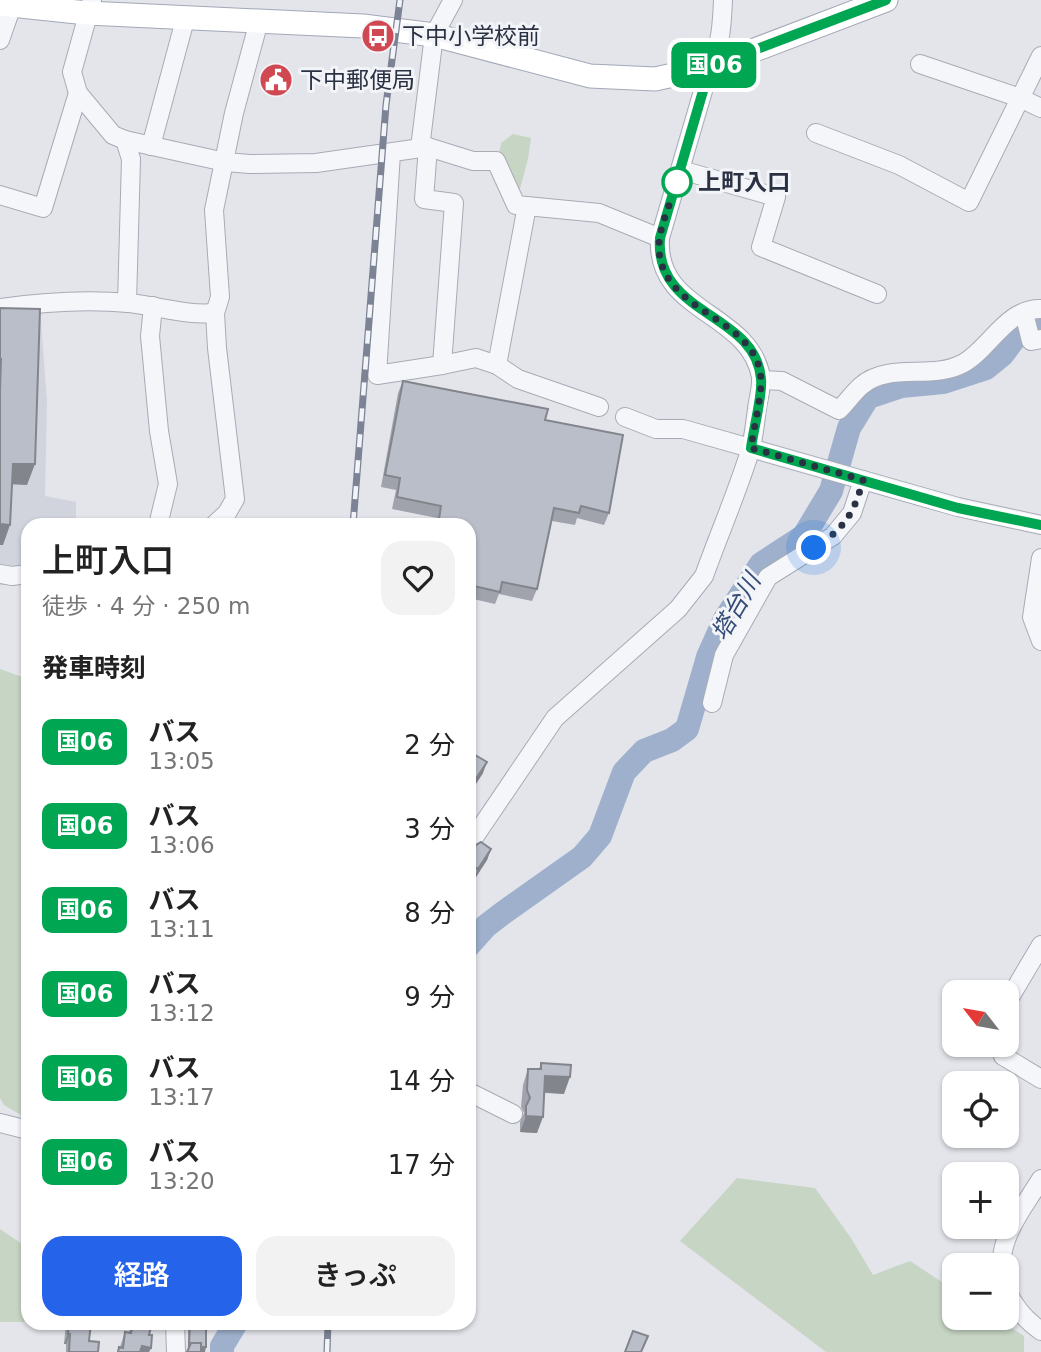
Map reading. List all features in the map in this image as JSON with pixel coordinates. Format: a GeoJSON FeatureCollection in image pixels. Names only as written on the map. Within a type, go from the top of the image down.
{"type":"FeatureCollection","features":[{"type":"Feature","properties":{"kind":"main road"},"geometry":{"type":"LineString","coordinates":[[9,3],[89,6],[186,16],[363,26],[434,35],[590,76],[655,79],[710,67],[886,0]]}},
{"type":"Feature","properties":{"kind":"street"},"geometry":{"type":"LineString","coordinates":[[442,365],[454,203],[424,199],[424,147],[434,35],[453,0]]}},
{"type":"Feature","properties":{"kind":"street"},"geometry":{"type":"LineString","coordinates":[[476,835],[555,718],[691,594],[704,576],[751,448],[761,380],[756,361],[746,344],[730,329],[679,294],[669,282],[659,251],[660,238],[710,67],[718,50],[723,0]]}},
{"type":"Feature","properties":{"kind":"street"},"geometry":{"type":"LineString","coordinates":[[0,40],[9,3]]}},
{"type":"Feature","properties":{"kind":"street"},"geometry":{"type":"LineString","coordinates":[[89,6],[72,72],[78,93],[113,135],[125,140],[225,162],[316,163],[424,147],[473,162],[496,162],[516,205],[599,213],[660,238]]}},
{"type":"Feature","properties":{"kind":"street"},"geometry":{"type":"LineString","coordinates":[[151,146],[186,16]]}},
{"type":"Feature","properties":{"kind":"street"},"geometry":{"type":"LineString","coordinates":[[222,518],[235,499],[221,390],[215,313],[220,297],[214,210],[234,113],[259,21]]}},
{"type":"Feature","properties":{"kind":"street"},"geometry":{"type":"LineString","coordinates":[[816,133],[899,164],[969,202],[1041,56]]}},
{"type":"Feature","properties":{"kind":"street"},"geometry":{"type":"LineString","coordinates":[[920,64],[1020,98],[1041,108]]}},
{"type":"Feature","properties":{"kind":"street"},"geometry":{"type":"LineString","coordinates":[[0,195],[43,208],[78,93]]}},
{"type":"Feature","properties":{"kind":"street"},"geometry":{"type":"LineString","coordinates":[[125,140],[131,159],[127,303]]}},
{"type":"Feature","properties":{"kind":"street"},"geometry":{"type":"LineString","coordinates":[[391,153],[377,375],[476,358],[497,365],[518,379],[599,407]]}},
{"type":"Feature","properties":{"kind":"street"},"geometry":{"type":"LineString","coordinates":[[681,170],[776,197],[761,247],[877,294]]}},
{"type":"Feature","properties":{"kind":"street"},"geometry":{"type":"LineString","coordinates":[[497,365],[527,206]]}},
{"type":"Feature","properties":{"kind":"street"},"geometry":{"type":"LineString","coordinates":[[0,308],[62,300],[127,303],[201,314],[215,313]]}},
{"type":"Feature","properties":{"kind":"street"},"geometry":{"type":"LineString","coordinates":[[153,306],[150,336],[159,431],[168,484],[160,518]]}},
{"type":"Feature","properties":{"kind":"street"},"geometry":{"type":"LineString","coordinates":[[761,380],[782,381],[839,410],[862,384],[876,377],[947,369],[963,363],[995,333],[1032,311]]}},
{"type":"Feature","properties":{"kind":"street"},"geometry":{"type":"LineString","coordinates":[[1032,311],[1031,341],[1041,339]]}},
{"type":"Feature","properties":{"kind":"street"},"geometry":{"type":"LineString","coordinates":[[625,417],[656,429],[683,429],[958,508],[1041,525]]}},
{"type":"Feature","properties":{"kind":"street"},"geometry":{"type":"LineString","coordinates":[[712,703],[724,655],[768,577],[838,530],[852,513],[858,478]]}},
{"type":"Feature","properties":{"kind":"street"},"geometry":{"type":"LineString","coordinates":[[1041,558],[1032,617],[1041,641]]}},
{"type":"Feature","properties":{"kind":"street"},"geometry":{"type":"LineString","coordinates":[[0,574],[21,575]]}},
{"type":"Feature","properties":{"kind":"street"},"geometry":{"type":"LineString","coordinates":[[1019,982],[1041,945]]}},
{"type":"Feature","properties":{"kind":"street"},"geometry":{"type":"LineString","coordinates":[[1005,1057],[1041,1079]]}},
{"type":"Feature","properties":{"kind":"street"},"geometry":{"type":"LineString","coordinates":[[476,1096],[513,1114]]}},
{"type":"Feature","properties":{"kind":"street"},"geometry":{"type":"LineString","coordinates":[[0,1122],[21,1127]]}},
{"type":"Feature","properties":{"kind":"street"},"geometry":{"type":"LineString","coordinates":[[1004,1253],[1008,1235],[1041,1179]]}},
{"type":"Feature","properties":{"kind":"street"},"geometry":{"type":"LineString","coordinates":[[1019,1311],[1028,1323],[1041,1331]]}},
{"type":"Feature","properties":{"kind":"street"},"geometry":{"type":"LineString","coordinates":[[175,1330],[176,1352]]}},
{"type":"Feature","properties":{"kind":"shaded area"},"geometry":{"type":"Polygon","coordinates":[[[40,309],[47,402],[45,496],[76,502],[76,518],[21,518],[21,569],[0,570],[0,315],[40,309]]]}},
{"type":"Feature","properties":{"kind":"green space"},"geometry":{"type":"Polygon","coordinates":[[[513,134],[531,138],[517,200],[498,160],[501,143],[513,134]]]}},
{"type":"Feature","properties":{"kind":"green space"},"geometry":{"type":"Polygon","coordinates":[[[0,669],[21,676],[21,1115],[4,1105],[0,1098],[0,669]]]}},
{"type":"Feature","properties":{"kind":"green space"},"geometry":{"type":"Polygon","coordinates":[[[737,1178],[815,1188],[851,1238],[873,1275],[910,1261],[942,1282],[942,1330],[1015,1330],[1024,1336],[1024,1352],[826,1352],[680,1241],[737,1178]]]}},
{"type":"Feature","properties":{"kind":"green space"},"geometry":{"type":"Polygon","coordinates":[[[0,1229],[21,1243],[21,1322],[0,1322],[0,1229]]]}},
{"type":"Feature","properties":{"kind":"building"},"geometry":{"type":"Polygon","coordinates":[[[0,308],[40,309],[35,464],[13,464],[10,525],[0,524],[0,308]]]}},
{"type":"Feature","properties":{"kind":"building"},"geometry":{"type":"Polygon","coordinates":[[[403,381],[548,409],[545,420],[623,435],[609,513],[581,506],[579,513],[554,508],[537,589],[502,582],[500,592],[476,587],[476,518],[439,518],[441,506],[397,497],[400,478],[385,475],[403,381]]]}},
{"type":"Feature","properties":{"kind":"building"},"geometry":{"type":"Polygon","coordinates":[[[476,756],[487,762],[476,779],[476,756]]]}},
{"type":"Feature","properties":{"kind":"building"},"geometry":{"type":"Polygon","coordinates":[[[481,842],[491,849],[478,869],[476,868],[476,845],[481,842]]]}},
{"type":"Feature","properties":{"kind":"building"},"geometry":{"type":"Polygon","coordinates":[[[541,1063],[571,1065],[570,1077],[545,1076],[543,1117],[526,1116],[526,1106],[530,1098],[527,1090],[528,1069],[541,1069],[541,1063]]]}},
{"type":"Feature","properties":{"kind":"building"},"geometry":{"type":"Polygon","coordinates":[[[68,1330],[90,1330],[89,1341],[99,1342],[98,1352],[69,1352],[68,1330]]]}},
{"type":"Feature","properties":{"kind":"building"},"geometry":{"type":"Polygon","coordinates":[[[132,1330],[150,1330],[151,1348],[142,1346],[140,1352],[118,1352],[119,1347],[123,1348],[125,1332],[131,1333],[132,1330]]]}},
{"type":"Feature","properties":{"kind":"building"},"geometry":{"type":"Polygon","coordinates":[[[190,1330],[206,1330],[206,1347],[201,1347],[201,1343],[189,1345],[190,1330]]]}},
{"type":"Feature","properties":{"kind":"building"},"geometry":{"type":"Polygon","coordinates":[[[633,1331],[648,1336],[641,1352],[625,1352],[633,1331]]]}},
{"type":"Feature","properties":{"kind":"building"},"geometry":{"type":"Polygon","coordinates":[[[191,1343],[201,1343],[201,1352],[187,1352],[191,1343]]]}},
{"type":"Feature","properties":{"kind":"waterway","name":"塔台川"},"geometry":{"type":"LineString","coordinates":[[476,937],[503,913],[582,857],[600,836],[624,772],[644,751],[672,740],[687,729],[708,657],[725,619],[761,564],[804,536],[831,491],[849,428],[868,397],[901,386],[943,382],[986,368],[1002,355],[1017,335],[1041,325]]}},
{"type":"Feature","properties":{"kind":"waterway","name":"塔台川"},"geometry":{"type":"LineString","coordinates":[[222,1352],[222,1346],[232,1330]]}},
{"type":"Feature","properties":{"kind":"railway"},"geometry":{"type":"LineString","coordinates":[[354,518],[386,105],[400,0]]}},
{"type":"Feature","properties":{"kind":"railway"},"geometry":{"type":"LineString","coordinates":[[327,1352],[328,1330]]}},
{"type":"Feature","properties":{"kind":"bus line","name":"国06"},"geometry":{"type":"LineString","coordinates":[[886,0],[710,67],[660,238],[659,251],[663,266],[669,282],[679,294],[730,329],[746,344],[756,361],[761,380],[751,448],[958,508],[1041,525]]}},
{"type":"Feature","properties":{"kind":"place","name":"下中小学校前"},"geometry":{"type":"Point","coordinates":[378,36]}},
{"type":"Feature","properties":{"kind":"place","name":"下中郵便局"},"geometry":{"type":"Point","coordinates":[276,80]}},
{"type":"Feature","properties":{"kind":"place","name":"上町入口"},"geometry":{"type":"Point","coordinates":[677,182]}},
{"type":"Feature","properties":{"kind":"route"},"geometry":{"type":"LineString","coordinates":[[677,182],[660,238],[659,251],[663,266],[669,282],[679,294],[730,329],[746,344],[756,361],[761,380],[751,448],[863,480],[852,513],[833,536],[814,548]]}}]}
